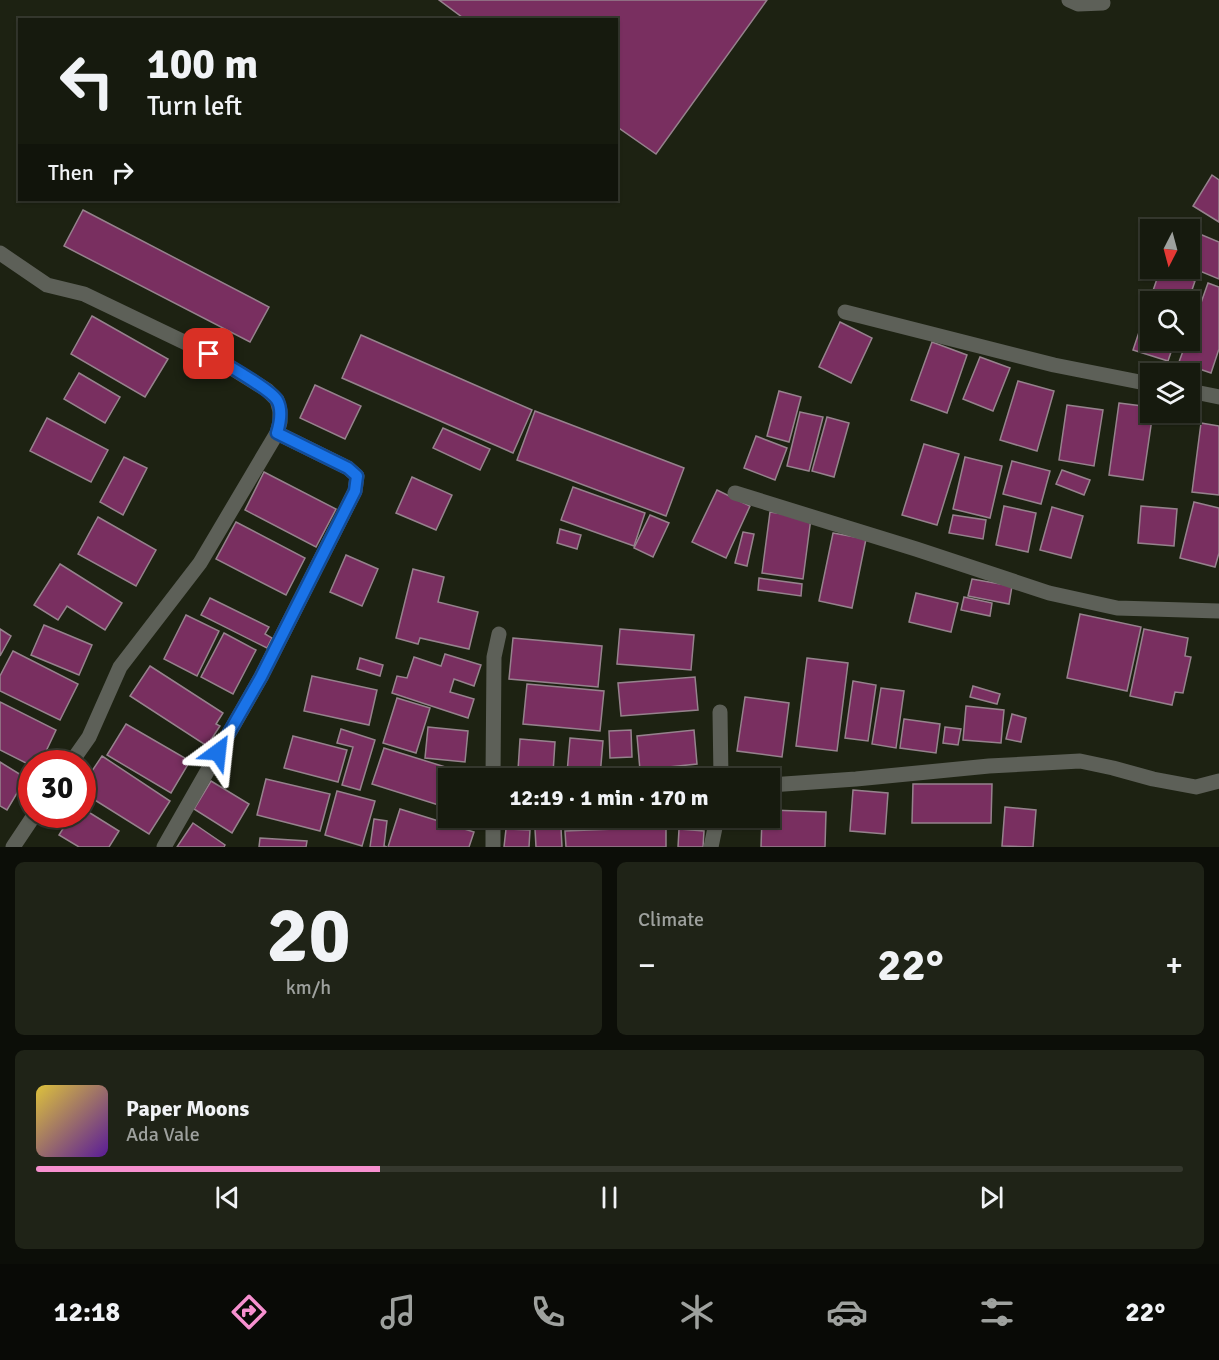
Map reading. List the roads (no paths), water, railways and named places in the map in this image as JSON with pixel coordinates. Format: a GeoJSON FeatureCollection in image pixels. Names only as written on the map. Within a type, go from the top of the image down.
{"type":"FeatureCollection","features":[{"type":"Feature","properties":{"kind":"street"},"geometry":{"type":"LineString","coordinates":[[1069,0],[1078,4],[1103,3]]}},
{"type":"Feature","properties":{"kind":"street"},"geometry":{"type":"LineString","coordinates":[[0,253],[47,285],[84,294],[209,354],[267,390],[277,400],[280,411],[277,433],[200,563],[120,668],[89,737],[80,750]]}},
{"type":"Feature","properties":{"kind":"street"},"geometry":{"type":"LineString","coordinates":[[845,312],[1054,365],[1140,382]]}},
{"type":"Feature","properties":{"kind":"street"},"geometry":{"type":"LineString","coordinates":[[1200,393],[1219,397]]}},
{"type":"Feature","properties":{"kind":"street"},"geometry":{"type":"LineString","coordinates":[[164,847],[261,677],[355,491],[357,476],[348,468],[277,433]]}},
{"type":"Feature","properties":{"kind":"street"},"geometry":{"type":"LineString","coordinates":[[735,493],[1049,593],[1117,608],[1219,611]]}},
{"type":"Feature","properties":{"kind":"street"},"geometry":{"type":"LineString","coordinates":[[493,768],[494,657],[499,634]]}},
{"type":"Feature","properties":{"kind":"street"},"geometry":{"type":"LineString","coordinates":[[720,711],[722,768]]}},
{"type":"Feature","properties":{"kind":"street"},"geometry":{"type":"LineString","coordinates":[[780,784],[989,766],[1080,761],[1196,787],[1219,781]]}},
{"type":"Feature","properties":{"kind":"street"},"geometry":{"type":"LineString","coordinates":[[13,847],[26,828]]}},
{"type":"Feature","properties":{"kind":"street"},"geometry":{"type":"LineString","coordinates":[[493,828],[493,847]]}},
{"type":"Feature","properties":{"kind":"street"},"geometry":{"type":"LineString","coordinates":[[711,847],[715,828]]}}]}
